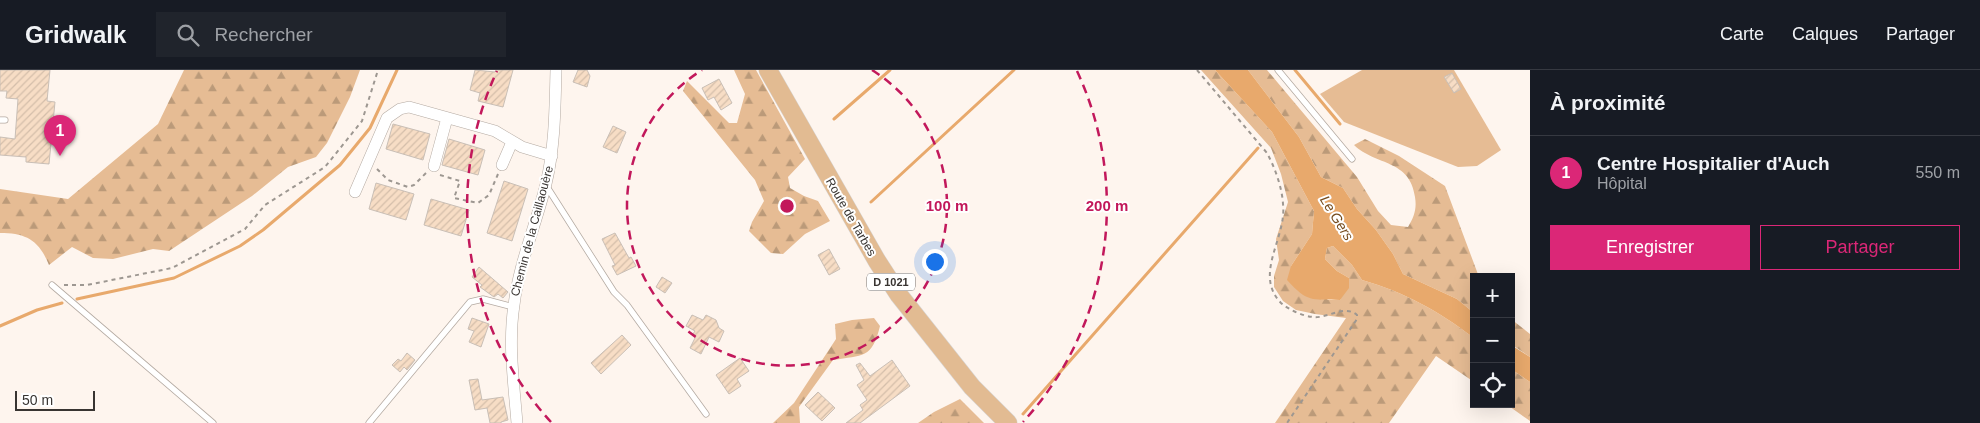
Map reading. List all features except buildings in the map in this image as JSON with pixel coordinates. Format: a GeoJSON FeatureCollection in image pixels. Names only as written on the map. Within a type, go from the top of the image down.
{"type":"FeatureCollection","features":[{"type":"Feature","properties":{"kind":"main road","name":"Route de Tarbes"},"geometry":{"type":"LineString","coordinates":[[768,70],[877,261],[899,294],[972,386],[1008,423]]}},
{"type":"Feature","properties":{"kind":"street","name":"Chemin de la Caillaouère"},"geometry":{"type":"LineString","coordinates":[[517,423],[513,356],[513,307],[526,249],[546,185],[552,156],[556,70]]}},
{"type":"Feature","properties":{"kind":"street"},"geometry":{"type":"LineString","coordinates":[[355,192],[382,126],[394,113],[409,107],[495,131],[522,148],[552,156]]}},
{"type":"Feature","properties":{"kind":"street"},"geometry":{"type":"LineString","coordinates":[[434,166],[447,118]]}},
{"type":"Feature","properties":{"kind":"street"},"geometry":{"type":"LineString","coordinates":[[502,165],[512,142]]}},
{"type":"Feature","properties":{"kind":"lane"},"geometry":{"type":"LineString","coordinates":[[1278,70],[1352,158]]}},
{"type":"Feature","properties":{"kind":"lane"},"geometry":{"type":"LineString","coordinates":[[546,185],[614,292],[627,305],[706,414]]}},
{"type":"Feature","properties":{"kind":"lane"},"geometry":{"type":"LineString","coordinates":[[52,285],[213,423]]}},
{"type":"Feature","properties":{"kind":"lane"},"geometry":{"type":"LineString","coordinates":[[369,423],[470,302],[483,299],[513,307]]}},
{"type":"Feature","properties":{"kind":"path"},"geometry":{"type":"LineString","coordinates":[[52,285],[87,285],[172,268],[245,229],[265,206],[326,167],[362,121],[378,70]]}},
{"type":"Feature","properties":{"kind":"path"},"geometry":{"type":"LineString","coordinates":[[1197,70],[1267,153],[1274,167],[1284,205],[1281,230],[1271,262],[1269,278],[1272,290],[1282,304],[1294,312],[1307,316],[1314,318],[1344,311],[1353,312],[1357,315],[1357,319],[1287,423]]}},
{"type":"Feature","properties":{"kind":"path"},"geometry":{"type":"LineString","coordinates":[[367,163],[382,171],[388,180],[408,187],[434,166],[438,174],[460,181],[454,198],[478,203],[489,195],[502,165]]}},
{"type":"Feature","properties":{"kind":"green space"},"geometry":{"type":"Polygon","coordinates":[[[184,70],[360,70],[350,97],[327,143],[316,157],[288,167],[252,196],[169,251],[153,249],[113,259],[93,258],[72,247],[49,265],[41,249],[31,240],[17,234],[0,233],[0,189],[68,199],[158,124],[184,70]]]}},
{"type":"Feature","properties":{"kind":"green space"},"geometry":{"type":"Polygon","coordinates":[[[734,70],[756,70],[805,159],[788,177],[790,188],[818,201],[830,221],[805,234],[783,254],[771,253],[749,231],[764,201],[755,180],[683,91],[687,81],[729,123],[737,123],[745,94],[734,70]]]}},
{"type":"Feature","properties":{"kind":"green space"},"geometry":{"type":"Polygon","coordinates":[[[1201,70],[1215,70],[1272,132],[1314,211],[1312,234],[1291,266],[1328,300],[1340,300],[1349,278],[1337,271],[1325,259],[1327,248],[1333,246],[1352,265],[1362,280],[1421,303],[1470,335],[1470,379],[1436,356],[1389,423],[1275,423],[1346,318],[1296,310],[1283,301],[1274,287],[1274,276],[1279,260],[1276,239],[1288,202],[1281,174],[1271,148],[1201,70]]]}},
{"type":"Feature","properties":{"kind":"green space"},"geometry":{"type":"Polygon","coordinates":[[[1248,70],[1267,70],[1357,177],[1378,211],[1391,225],[1408,227],[1416,205],[1412,185],[1399,169],[1372,157],[1354,145],[1365,139],[1399,156],[1445,186],[1478,273],[1470,273],[1470,310],[1457,299],[1403,274],[1393,254],[1376,230],[1357,209],[1343,188],[1321,177],[1299,137],[1248,70]]]}},
{"type":"Feature","properties":{"kind":"green space"},"geometry":{"type":"Polygon","coordinates":[[[1362,70],[1454,70],[1501,150],[1477,166],[1458,167],[1344,122],[1320,94],[1362,70]]]}},
{"type":"Feature","properties":{"kind":"green space"},"geometry":{"type":"Polygon","coordinates":[[[874,318],[880,326],[874,345],[865,354],[833,360],[799,407],[800,423],[773,423],[794,403],[836,339],[835,324],[874,318]]]}},
{"type":"Feature","properties":{"kind":"green space"},"geometry":{"type":"Polygon","coordinates":[[[1515,322],[1530,334],[1530,357],[1515,347],[1515,322]]]}},
{"type":"Feature","properties":{"kind":"green space"},"geometry":{"type":"Polygon","coordinates":[[[1515,372],[1530,382],[1530,421],[1512,408],[1515,408],[1515,372]]]}},
{"type":"Feature","properties":{"kind":"green space"},"geometry":{"type":"Polygon","coordinates":[[[960,399],[984,423],[918,423],[934,412],[960,399]]]}},
{"type":"Feature","properties":{"kind":"water","name":"Le Gers"},"geometry":{"type":"Polygon","coordinates":[[[1215,70],[1248,70],[1299,137],[1321,177],[1343,188],[1357,209],[1376,230],[1393,254],[1403,274],[1457,299],[1470,310],[1470,335],[1421,303],[1362,280],[1352,265],[1333,246],[1327,248],[1325,259],[1337,271],[1349,278],[1349,288],[1340,300],[1310,298],[1300,293],[1287,280],[1291,266],[1312,234],[1314,211],[1272,132],[1215,70]]]}},
{"type":"Feature","properties":{"kind":"water"},"geometry":{"type":"Polygon","coordinates":[[[1515,348],[1530,357],[1530,382],[1515,372],[1515,348]]]}},
{"type":"Feature","properties":{"kind":"waterway"},"geometry":{"type":"LineString","coordinates":[[77,299],[174,278],[240,246],[263,230],[340,165],[370,128],[397,70]]}},
{"type":"Feature","properties":{"kind":"waterway"},"geometry":{"type":"LineString","coordinates":[[834,119],[890,70]]}},
{"type":"Feature","properties":{"kind":"waterway"},"geometry":{"type":"LineString","coordinates":[[871,202],[1014,70]]}},
{"type":"Feature","properties":{"kind":"waterway"},"geometry":{"type":"LineString","coordinates":[[1295,70],[1340,124]]}},
{"type":"Feature","properties":{"kind":"waterway"},"geometry":{"type":"LineString","coordinates":[[1023,414],[1258,148]]}},
{"type":"Feature","properties":{"kind":"waterway"},"geometry":{"type":"LineString","coordinates":[[0,326],[37,310],[62,303]]}},
{"type":"Feature","properties":{"kind":"place","name":"Centre Hospitalier d'Auch"},"geometry":{"type":"Point","coordinates":[60,156]}}]}
